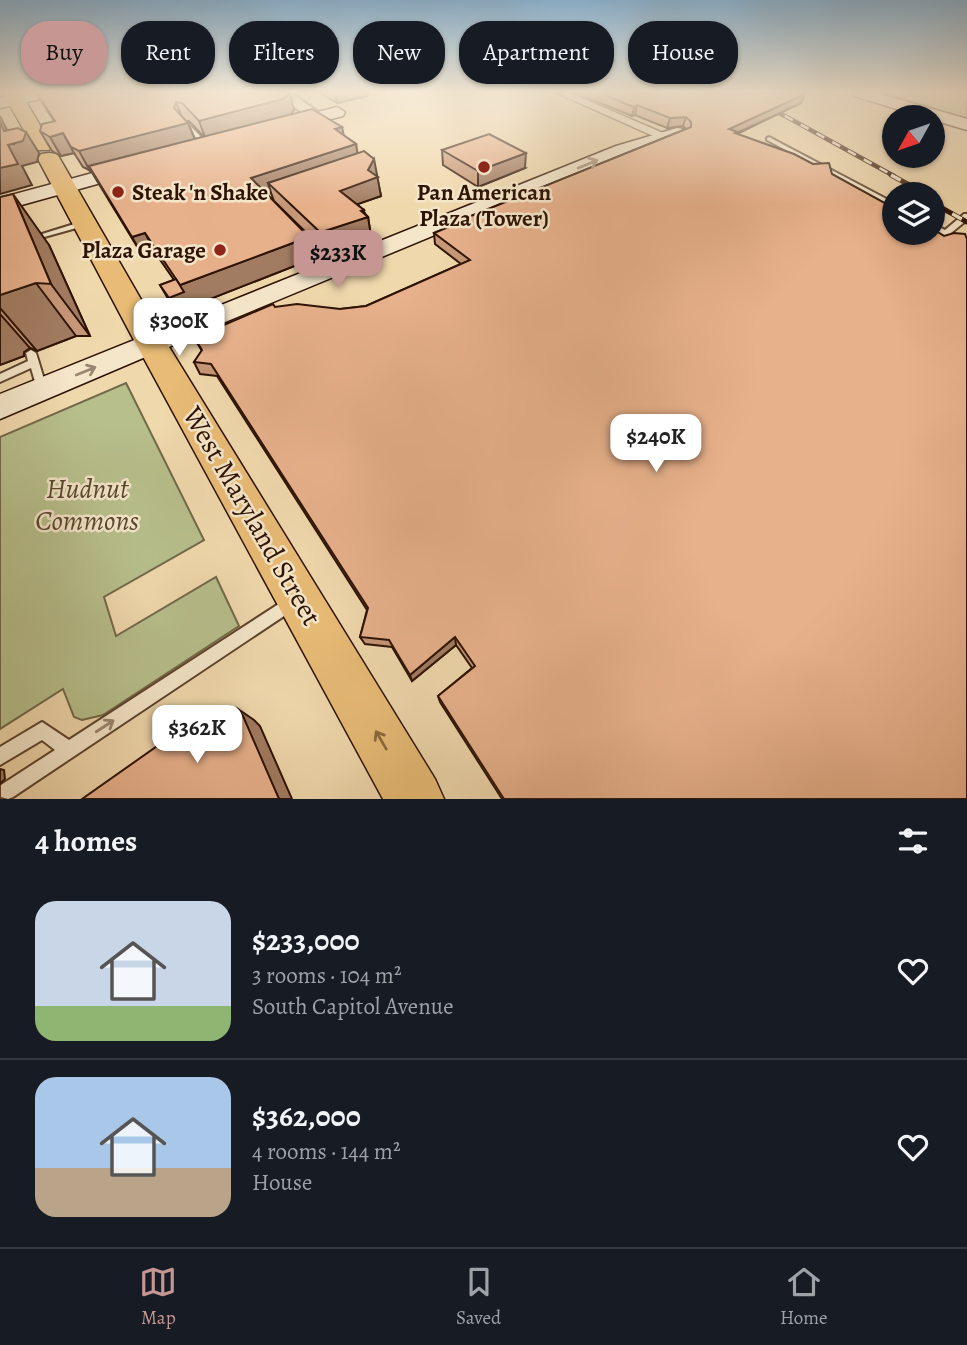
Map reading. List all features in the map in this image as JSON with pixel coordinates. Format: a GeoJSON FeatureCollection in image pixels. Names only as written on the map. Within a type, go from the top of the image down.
{"type":"FeatureCollection","features":[{"type":"Feature","properties":{"kind":"main road","name":"West Maryland Street"},"geometry":{"type":"LineString","coordinates":[[31,130],[84,223],[181,331],[299,597],[415,799]]}},
{"type":"Feature","properties":{"kind":"main road"},"geometry":{"type":"LineString","coordinates":[[259,134],[272,130]]}},
{"type":"Feature","properties":{"kind":"main road"},"geometry":{"type":"LineString","coordinates":[[0,407],[36,368],[181,331],[667,131]]}},
{"type":"Feature","properties":{"kind":"main road"},"geometry":{"type":"LineString","coordinates":[[182,155],[215,146]]}},
{"type":"Feature","properties":{"kind":"main road"},"geometry":{"type":"LineString","coordinates":[[0,205],[155,162]]}},
{"type":"Feature","properties":{"kind":"lane"},"geometry":{"type":"LineString","coordinates":[[194,130],[215,146]]}},
{"type":"Feature","properties":{"kind":"lane"},"geometry":{"type":"LineString","coordinates":[[769,139],[882,200]]}},
{"type":"Feature","properties":{"kind":"lane"},"geometry":{"type":"LineString","coordinates":[[967,216],[946,233],[967,244]]}},
{"type":"Feature","properties":{"kind":"lane"},"geometry":{"type":"LineString","coordinates":[[24,241],[84,223]]}},
{"type":"Feature","properties":{"kind":"lane"},"geometry":{"type":"LineString","coordinates":[[297,232],[332,268]]}},
{"type":"Feature","properties":{"kind":"lane"},"geometry":{"type":"LineString","coordinates":[[0,378],[36,368]]}},
{"type":"Feature","properties":{"kind":"lane"},"geometry":{"type":"LineString","coordinates":[[7,791],[299,597]]}},
{"type":"Feature","properties":{"kind":"lane"},"geometry":{"type":"LineString","coordinates":[[0,757],[43,730],[69,750]]}},
{"type":"Feature","properties":{"kind":"green space","name":"Hudnut Commons"},"geometry":{"type":"Polygon","coordinates":[[[126,383],[204,540],[104,597],[116,636],[216,577],[239,626],[103,715],[82,720],[74,717],[63,689],[0,729],[0,437],[126,383]]]}},
{"type":"Feature","properties":{"kind":"building"},"geometry":{"type":"Polygon","coordinates":[[[0,130],[26,132],[23,141],[8,145],[18,164],[0,168],[0,130]]]}},
{"type":"Feature","properties":{"kind":"building"},"geometry":{"type":"Polygon","coordinates":[[[160,130],[79,151],[71,147],[63,133],[50,137],[40,131],[160,130]]]}},
{"type":"Feature","properties":{"kind":"building"},"geometry":{"type":"Polygon","coordinates":[[[229,130],[337,130],[356,144],[251,178],[309,237],[180,285],[145,233],[132,237],[89,166],[229,130]]]}},
{"type":"Feature","properties":{"kind":"building"},"geometry":{"type":"Polygon","coordinates":[[[683,130],[733,130],[813,164],[829,163],[832,174],[882,201],[882,245],[945,245],[945,236],[965,234],[967,799],[504,799],[438,696],[475,666],[455,637],[410,675],[389,640],[360,637],[368,608],[211,364],[194,362],[202,350],[188,328],[196,320],[202,319],[210,331],[273,304],[275,307],[297,304],[340,309],[366,306],[470,260],[434,233],[468,219],[466,218],[683,130]]]}},
{"type":"Feature","properties":{"kind":"building"},"geometry":{"type":"Polygon","coordinates":[[[489,134],[526,153],[478,171],[442,150],[489,134]]]}},
{"type":"Feature","properties":{"kind":"building"},"geometry":{"type":"Polygon","coordinates":[[[364,151],[374,159],[368,170],[378,177],[340,191],[364,210],[361,211],[368,217],[322,234],[268,183],[364,151]]]}},
{"type":"Feature","properties":{"kind":"building"},"geometry":{"type":"Polygon","coordinates":[[[13,194],[51,284],[36,283],[0,295],[0,197],[13,194]]]}},
{"type":"Feature","properties":{"kind":"building"},"geometry":{"type":"Polygon","coordinates":[[[176,279],[184,292],[169,298],[160,285],[176,279]]]}},
{"type":"Feature","properties":{"kind":"building"},"geometry":{"type":"Polygon","coordinates":[[[229,706],[238,709],[243,716],[279,799],[82,799],[204,713],[214,707],[229,706]]]}},
{"type":"Feature","properties":{"kind":"railway"},"geometry":{"type":"LineString","coordinates":[[811,130],[894,176]]}},
{"type":"Feature","properties":{"kind":"railway"},"geometry":{"type":"LineString","coordinates":[[891,175],[904,182]]}},
{"type":"Feature","properties":{"kind":"railway"},"geometry":{"type":"LineString","coordinates":[[945,210],[967,222]]}},
{"type":"Feature","properties":{"kind":"place","name":"Pan American Plaza (Tower)"},"geometry":{"type":"Point","coordinates":[484,167]}},
{"type":"Feature","properties":{"kind":"place","name":"Steak 'n Shake"},"geometry":{"type":"Point","coordinates":[118,192]}},
{"type":"Feature","properties":{"kind":"place","name":"Plaza Garage"},"geometry":{"type":"Point","coordinates":[220,250]}}]}
